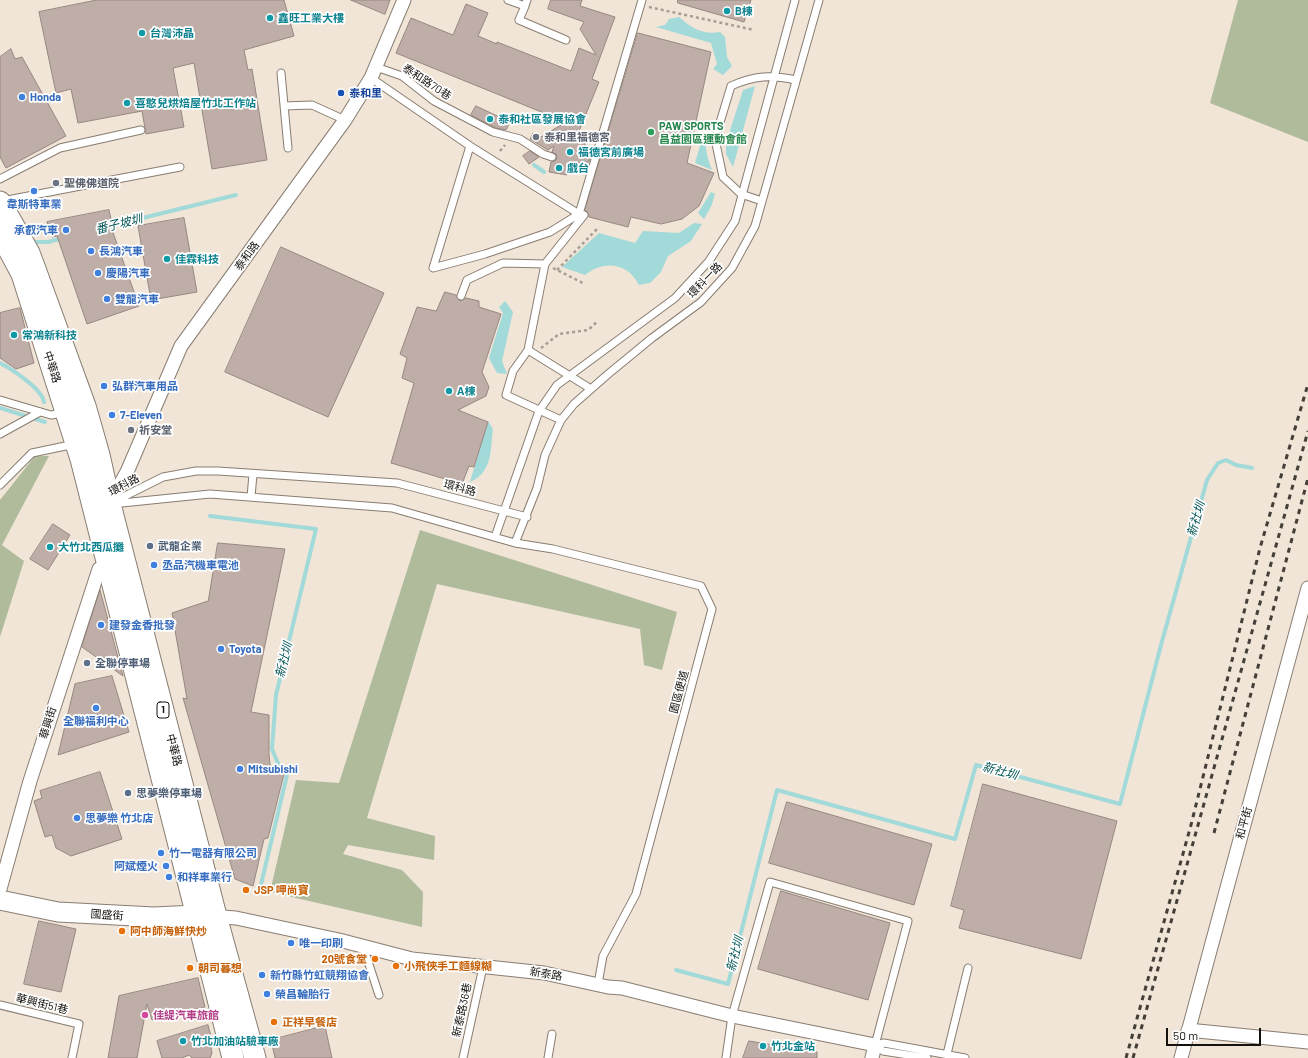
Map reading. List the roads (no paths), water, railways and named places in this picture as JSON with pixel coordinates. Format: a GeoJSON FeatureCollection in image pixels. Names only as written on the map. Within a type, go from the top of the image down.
{"type":"FeatureCollection","features":[{"type":"Feature","properties":{"kind":"main road","name":"1"},"geometry":{"type":"LineString","coordinates":[[0,202],[14,253]]}},
{"type":"Feature","properties":{"kind":"main road","name":"中華路"},"geometry":{"type":"LineString","coordinates":[[14,253],[75,409]]}},
{"type":"Feature","properties":{"kind":"main road","name":"1"},"geometry":{"type":"LineString","coordinates":[[75,409],[86,442]]}},
{"type":"Feature","properties":{"kind":"main road","name":"中華路"},"geometry":{"type":"LineString","coordinates":[[86,442],[206,916],[233,1058]]}},
{"type":"Feature","properties":{"kind":"main road","name":"中華路"},"geometry":{"type":"LineString","coordinates":[[102,507],[109,566],[206,916],[255,1058]]}},
{"type":"Feature","properties":{"kind":"street","name":"泰和路"},"geometry":{"type":"LineString","coordinates":[[102,507],[127,472],[182,346],[345,120],[374,73],[404,0]]}},
{"type":"Feature","properties":{"kind":"street","name":"華興街"},"geometry":{"type":"LineString","coordinates":[[0,890],[30,781],[99,569],[109,566]]}},
{"type":"Feature","properties":{"kind":"street","name":"和平街"},"geometry":{"type":"LineString","coordinates":[[1181,1058],[1308,588]]}},
{"type":"Feature","properties":{"kind":"street","name":"國盛街"},"geometry":{"type":"LineString","coordinates":[[0,900],[66,912],[154,917],[206,916]]}},
{"type":"Feature","properties":{"kind":"street","name":"新泰路"},"geometry":{"type":"LineString","coordinates":[[206,916],[236,918],[362,946],[412,960],[544,973],[622,988],[874,1052]]}},
{"type":"Feature","properties":{"kind":"street"},"geometry":{"type":"LineString","coordinates":[[1188,1030],[1308,1042]]}},
{"type":"Feature","properties":{"kind":"lane"},"geometry":{"type":"LineString","coordinates":[[508,0],[526,3],[519,20],[566,40]]}},
{"type":"Feature","properties":{"kind":"lane","name":"環科一路"},"geometry":{"type":"LineString","coordinates":[[495,537],[539,411],[557,385],[675,298],[709,261],[735,221],[741,194],[795,0]]}},
{"type":"Feature","properties":{"kind":"lane","name":"環科一路"},"geometry":{"type":"LineString","coordinates":[[515,543],[527,517],[545,456],[560,420],[591,389],[652,338],[701,302],[732,268],[755,226],[819,0]]}},
{"type":"Feature","properties":{"kind":"lane"},"geometry":{"type":"LineString","coordinates":[[560,420],[506,395],[513,371],[528,350],[546,264],[581,215],[641,2]]}},
{"type":"Feature","properties":{"kind":"lane"},"geometry":{"type":"LineString","coordinates":[[374,73],[470,146],[581,215]]}},
{"type":"Feature","properties":{"kind":"lane","name":"泰和路70巷"},"geometry":{"type":"LineString","coordinates":[[374,73],[402,76],[434,101],[493,132],[520,139],[543,154],[552,156]]}},
{"type":"Feature","properties":{"kind":"lane"},"geometry":{"type":"LineString","coordinates":[[281,74],[288,148]]}},
{"type":"Feature","properties":{"kind":"lane"},"geometry":{"type":"LineString","coordinates":[[762,201],[741,194],[723,177],[715,139],[731,86],[754,77],[774,75],[796,80]]}},
{"type":"Feature","properties":{"kind":"lane"},"geometry":{"type":"LineString","coordinates":[[284,106],[312,105],[345,120]]}},
{"type":"Feature","properties":{"kind":"lane"},"geometry":{"type":"LineString","coordinates":[[0,179],[60,148],[141,130]]}},
{"type":"Feature","properties":{"kind":"lane"},"geometry":{"type":"LineString","coordinates":[[470,146],[433,268],[485,254],[550,232],[581,215]]}},
{"type":"Feature","properties":{"kind":"lane"},"geometry":{"type":"LineString","coordinates":[[0,202],[180,167]]}},
{"type":"Feature","properties":{"kind":"lane"},"geometry":{"type":"LineString","coordinates":[[461,296],[467,280],[503,263],[546,264]]}},
{"type":"Feature","properties":{"kind":"lane"},"geometry":{"type":"LineString","coordinates":[[528,350],[591,389]]}},
{"type":"Feature","properties":{"kind":"lane"},"geometry":{"type":"LineString","coordinates":[[0,400],[51,415],[75,409]]}},
{"type":"Feature","properties":{"kind":"lane"},"geometry":{"type":"LineString","coordinates":[[0,434],[40,412]]}},
{"type":"Feature","properties":{"kind":"lane"},"geometry":{"type":"LineString","coordinates":[[0,485],[32,453],[86,442]]}},
{"type":"Feature","properties":{"kind":"lane","name":"環科路"},"geometry":{"type":"LineString","coordinates":[[102,507],[163,477],[196,471],[397,483],[527,517]]}},
{"type":"Feature","properties":{"kind":"lane"},"geometry":{"type":"LineString","coordinates":[[251,497],[253,474]]}},
{"type":"Feature","properties":{"kind":"lane","name":"環科路"},"geometry":{"type":"LineString","coordinates":[[102,507],[210,494],[392,508],[515,543]]}},
{"type":"Feature","properties":{"kind":"lane","name":"園區便道"},"geometry":{"type":"LineString","coordinates":[[515,543],[553,549],[701,586],[712,609],[636,894],[603,956],[598,984]]}},
{"type":"Feature","properties":{"kind":"lane"},"geometry":{"type":"LineString","coordinates":[[726,1058],[732,1016],[770,882],[908,921],[874,1052]]}},
{"type":"Feature","properties":{"kind":"lane"},"geometry":{"type":"LineString","coordinates":[[362,946],[379,995]]}},
{"type":"Feature","properties":{"kind":"lane","name":"新泰路36巷"},"geometry":{"type":"LineString","coordinates":[[463,1058],[483,967]]}},
{"type":"Feature","properties":{"kind":"lane"},"geometry":{"type":"LineString","coordinates":[[945,1056],[968,968]]}},
{"type":"Feature","properties":{"kind":"lane","name":"華興街51巷"},"geometry":{"type":"LineString","coordinates":[[0,1005],[79,1024],[72,1058]]}},
{"type":"Feature","properties":{"kind":"lane"},"geometry":{"type":"LineString","coordinates":[[548,1058],[552,1034]]}},
{"type":"Feature","properties":{"kind":"lane","name":"新泰路"},"geometry":{"type":"LineString","coordinates":[[874,1052],[884,1042],[945,1056],[965,1058]]}},
{"type":"Feature","properties":{"kind":"lane","name":"新泰路"},"geometry":{"type":"LineString","coordinates":[[874,1052],[883,1050],[927,1058]]}},
{"type":"Feature","properties":{"kind":"water"},"geometry":{"type":"Polygon","coordinates":[[[679,17],[698,30],[714,33],[720,32],[725,37],[727,57],[732,66],[723,75],[713,69],[717,64],[711,43],[656,27],[665,25],[669,19],[679,17]]]}},
{"type":"Feature","properties":{"kind":"water"},"geometry":{"type":"Polygon","coordinates":[[[755,86],[733,167],[726,154],[726,143],[743,90],[755,86]]]}},
{"type":"Feature","properties":{"kind":"water"},"geometry":{"type":"Polygon","coordinates":[[[704,132],[707,133],[706,152],[712,170],[695,163],[704,132]]]}},
{"type":"Feature","properties":{"kind":"water"},"geometry":{"type":"Polygon","coordinates":[[[711,192],[715,194],[711,207],[704,219],[698,213],[711,192]]]}},
{"type":"Feature","properties":{"kind":"water"},"geometry":{"type":"Polygon","coordinates":[[[694,223],[702,224],[691,241],[668,256],[661,272],[650,283],[639,285],[634,277],[628,272],[615,266],[599,267],[585,275],[562,267],[599,233],[635,243],[643,231],[679,233],[694,223]]]}},
{"type":"Feature","properties":{"kind":"water"},"geometry":{"type":"Polygon","coordinates":[[[505,301],[513,312],[502,361],[507,374],[497,373],[489,358],[503,313],[499,307],[505,301]]]}},
{"type":"Feature","properties":{"kind":"water"},"geometry":{"type":"Polygon","coordinates":[[[488,421],[493,429],[489,460],[483,472],[470,482],[488,421]]]}},
{"type":"Feature","properties":{"kind":"waterway","name":"番子坡圳"},"geometry":{"type":"LineString","coordinates":[[534,165],[544,172]]}},
{"type":"Feature","properties":{"kind":"waterway","name":"番子坡圳"},"geometry":{"type":"LineString","coordinates":[[106,227],[236,195]]}},
{"type":"Feature","properties":{"kind":"waterway","name":"番子坡圳"},"geometry":{"type":"LineString","coordinates":[[30,242],[48,242],[63,238]]}},
{"type":"Feature","properties":{"kind":"waterway"},"geometry":{"type":"LineString","coordinates":[[0,363],[19,375],[38,391],[44,402]]}},
{"type":"Feature","properties":{"kind":"waterway","name":"新社圳"},"geometry":{"type":"LineString","coordinates":[[0,408],[45,422]]}},
{"type":"Feature","properties":{"kind":"waterway","name":"新社圳"},"geometry":{"type":"LineString","coordinates":[[676,970],[728,984],[777,790],[955,839],[976,765],[1120,804],[1161,645],[1207,480],[1218,463],[1226,460],[1236,465],[1252,468]]}},
{"type":"Feature","properties":{"kind":"waterway","name":"新社圳"},"geometry":{"type":"LineString","coordinates":[[210,516],[316,529],[276,695],[272,749],[279,766],[287,775],[259,893]]}},
{"type":"Feature","properties":{"kind":"railway"},"geometry":{"type":"LineString","coordinates":[[1126,1058],[1191,825],[1260,548],[1308,384]]}},
{"type":"Feature","properties":{"kind":"railway"},"geometry":{"type":"LineString","coordinates":[[1133,1058],[1308,431]]}},
{"type":"Feature","properties":{"kind":"railway"},"geometry":{"type":"LineString","coordinates":[[1214,833],[1308,478]]}},
{"type":"Feature","properties":{"kind":"place","name":"B棟"},"geometry":{"type":"Point","coordinates":[727,11]}},
{"type":"Feature","properties":{"kind":"place","name":"鑫旺工業大樓"},"geometry":{"type":"Point","coordinates":[270,18]}},
{"type":"Feature","properties":{"kind":"place","name":"台灣沛晶"},"geometry":{"type":"Point","coordinates":[142,33]}},
{"type":"Feature","properties":{"kind":"place","name":"泰和里"},"geometry":{"type":"Point","coordinates":[341,93]}},
{"type":"Feature","properties":{"kind":"place","name":"Honda"},"geometry":{"type":"Point","coordinates":[22,97]}},
{"type":"Feature","properties":{"kind":"place","name":"喜憨兒烘焙屋竹北工作站"},"geometry":{"type":"Point","coordinates":[127,103]}},
{"type":"Feature","properties":{"kind":"place","name":"泰和社區發展協會"},"geometry":{"type":"Point","coordinates":[490,119]}},
{"type":"Feature","properties":{"kind":"place","name":"PAW SPORTS 昌益園區運動會館"},"geometry":{"type":"Point","coordinates":[651,132]}},
{"type":"Feature","properties":{"kind":"place","name":"泰和里福德宮"},"geometry":{"type":"Point","coordinates":[536,137]}},
{"type":"Feature","properties":{"kind":"place","name":"福德宮前廣場"},"geometry":{"type":"Point","coordinates":[570,152]}},
{"type":"Feature","properties":{"kind":"place","name":"戲台"},"geometry":{"type":"Point","coordinates":[559,168]}},
{"type":"Feature","properties":{"kind":"place","name":"聖佛佛道院"},"geometry":{"type":"Point","coordinates":[56,183]}},
{"type":"Feature","properties":{"kind":"place","name":"韋斯特車業"},"geometry":{"type":"Point","coordinates":[34,191]}},
{"type":"Feature","properties":{"kind":"place","name":"承叡汽車"},"geometry":{"type":"Point","coordinates":[66,230]}},
{"type":"Feature","properties":{"kind":"place","name":"長鴻汽車"},"geometry":{"type":"Point","coordinates":[91,251]}},
{"type":"Feature","properties":{"kind":"place","name":"佳霖科技"},"geometry":{"type":"Point","coordinates":[167,259]}},
{"type":"Feature","properties":{"kind":"place","name":"慶陽汽車"},"geometry":{"type":"Point","coordinates":[98,273]}},
{"type":"Feature","properties":{"kind":"place","name":"雙龍汽車"},"geometry":{"type":"Point","coordinates":[107,299]}},
{"type":"Feature","properties":{"kind":"place","name":"常鴻新科技"},"geometry":{"type":"Point","coordinates":[14,335]}},
{"type":"Feature","properties":{"kind":"place","name":"弘群汽車用品"},"geometry":{"type":"Point","coordinates":[104,386]}},
{"type":"Feature","properties":{"kind":"place","name":"A棟"},"geometry":{"type":"Point","coordinates":[449,391]}},
{"type":"Feature","properties":{"kind":"place","name":"7-Eleven"},"geometry":{"type":"Point","coordinates":[112,415]}},
{"type":"Feature","properties":{"kind":"place","name":"祈安堂"},"geometry":{"type":"Point","coordinates":[131,430]}},
{"type":"Feature","properties":{"kind":"place","name":"武龍企業"},"geometry":{"type":"Point","coordinates":[150,546]}},
{"type":"Feature","properties":{"kind":"place","name":"大竹北西瓜攤"},"geometry":{"type":"Point","coordinates":[50,547]}},
{"type":"Feature","properties":{"kind":"place","name":"丞品汽機車電池"},"geometry":{"type":"Point","coordinates":[154,565]}},
{"type":"Feature","properties":{"kind":"place","name":"建發金香批發"},"geometry":{"type":"Point","coordinates":[101,625]}},
{"type":"Feature","properties":{"kind":"place","name":"Toyota"},"geometry":{"type":"Point","coordinates":[221,649]}},
{"type":"Feature","properties":{"kind":"place","name":"全聯停車場"},"geometry":{"type":"Point","coordinates":[87,663]}},
{"type":"Feature","properties":{"kind":"place","name":"全聯福利中心"},"geometry":{"type":"Point","coordinates":[96,708]}},
{"type":"Feature","properties":{"kind":"place","name":"Mitsubishi"},"geometry":{"type":"Point","coordinates":[240,769]}},
{"type":"Feature","properties":{"kind":"place","name":"思夢樂停車場"},"geometry":{"type":"Point","coordinates":[128,793]}},
{"type":"Feature","properties":{"kind":"place","name":"思夢樂 竹北店"},"geometry":{"type":"Point","coordinates":[77,818]}},
{"type":"Feature","properties":{"kind":"place","name":"竹一電器有限公司"},"geometry":{"type":"Point","coordinates":[161,853]}},
{"type":"Feature","properties":{"kind":"place","name":"阿斌煙火"},"geometry":{"type":"Point","coordinates":[166,866]}},
{"type":"Feature","properties":{"kind":"place","name":"和祥車業行"},"geometry":{"type":"Point","coordinates":[169,877]}},
{"type":"Feature","properties":{"kind":"place","name":"JSP 呷尚寶"},"geometry":{"type":"Point","coordinates":[246,890]}},
{"type":"Feature","properties":{"kind":"place","name":"阿中師海鮮快炒"},"geometry":{"type":"Point","coordinates":[122,931]}},
{"type":"Feature","properties":{"kind":"place","name":"唯一印刷"},"geometry":{"type":"Point","coordinates":[291,943]}},
{"type":"Feature","properties":{"kind":"place","name":"20號食堂"},"geometry":{"type":"Point","coordinates":[375,959]}},
{"type":"Feature","properties":{"kind":"place","name":"小飛俠手工麵線糊"},"geometry":{"type":"Point","coordinates":[396,966]}},
{"type":"Feature","properties":{"kind":"place","name":"朝司暮想"},"geometry":{"type":"Point","coordinates":[190,968]}},
{"type":"Feature","properties":{"kind":"place","name":"新竹縣竹虹競翔協會"},"geometry":{"type":"Point","coordinates":[262,975]}},
{"type":"Feature","properties":{"kind":"place","name":"榮昌輪胎行"},"geometry":{"type":"Point","coordinates":[267,994]}},
{"type":"Feature","properties":{"kind":"place","name":"佳緹汽車旅館"},"geometry":{"type":"Point","coordinates":[145,1015]}},
{"type":"Feature","properties":{"kind":"place","name":"正祥早餐店"},"geometry":{"type":"Point","coordinates":[274,1022]}},
{"type":"Feature","properties":{"kind":"place","name":"竹北加油站驗車廠"},"geometry":{"type":"Point","coordinates":[183,1041]}},
{"type":"Feature","properties":{"kind":"place","name":"竹北金站"},"geometry":{"type":"Point","coordinates":[763,1046]}}]}
